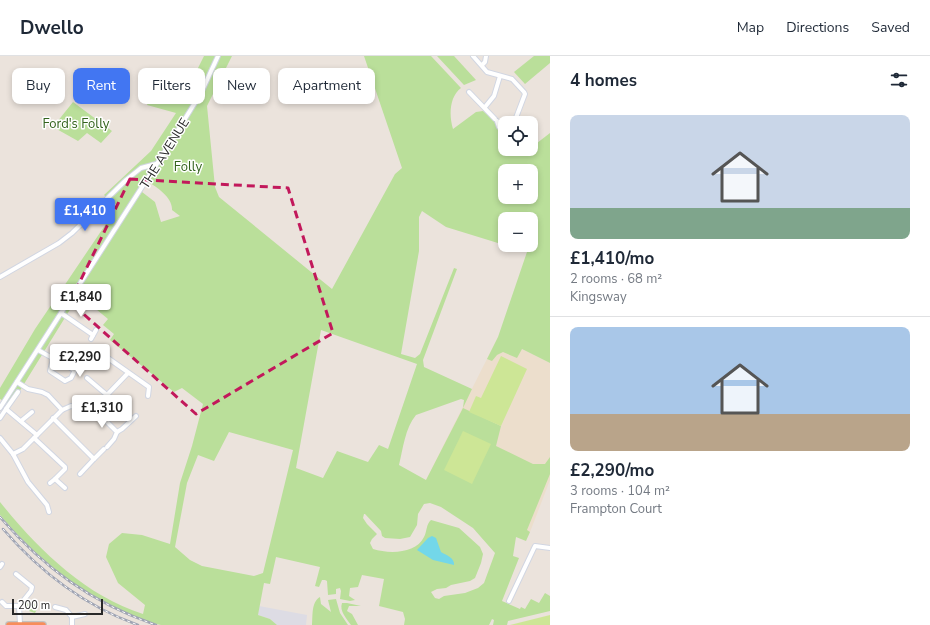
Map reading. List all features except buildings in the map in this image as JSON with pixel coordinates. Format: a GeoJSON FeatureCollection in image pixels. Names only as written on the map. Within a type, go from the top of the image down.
{"type":"FeatureCollection","features":[{"type":"Feature","properties":{"kind":"highway"},"geometry":{"type":"LineString","coordinates":[[9,625],[43,625]]}},
{"type":"Feature","properties":{"kind":"street","name":"THE AVENUE"},"geometry":{"type":"LineString","coordinates":[[0,408],[201,93],[218,56]]}},
{"type":"Feature","properties":{"kind":"street"},"geometry":{"type":"LineString","coordinates":[[473,56],[490,73],[512,79],[524,92],[525,94],[517,116]]}},
{"type":"Feature","properties":{"kind":"street"},"geometry":{"type":"LineString","coordinates":[[482,65],[485,62],[486,56]]}},
{"type":"Feature","properties":{"kind":"street"},"geometry":{"type":"LineString","coordinates":[[485,107],[494,96],[500,76]]}},
{"type":"Feature","properties":{"kind":"street"},"geometry":{"type":"LineString","coordinates":[[469,92],[485,107],[498,125]]}},
{"type":"Feature","properties":{"kind":"street"},"geometry":{"type":"LineString","coordinates":[[0,277],[72,233],[126,180],[141,168],[156,164]]}},
{"type":"Feature","properties":{"kind":"street"},"geometry":{"type":"LineString","coordinates":[[61,313],[93,335]]}},
{"type":"Feature","properties":{"kind":"street"},"geometry":{"type":"LineString","coordinates":[[38,350],[74,370],[72,377],[65,381],[52,372],[50,370],[53,359]]}},
{"type":"Feature","properties":{"kind":"street"},"geometry":{"type":"LineString","coordinates":[[96,365],[106,355],[128,373],[149,387]]}},
{"type":"Feature","properties":{"kind":"street"},"geometry":{"type":"LineString","coordinates":[[96,411],[107,395],[128,373]]}},
{"type":"Feature","properties":{"kind":"street"},"geometry":{"type":"LineString","coordinates":[[87,378],[107,395]]}},
{"type":"Feature","properties":{"kind":"street"},"geometry":{"type":"LineString","coordinates":[[17,382],[28,388],[48,395],[62,410]]}},
{"type":"Feature","properties":{"kind":"street"},"geometry":{"type":"LineString","coordinates":[[148,396],[149,387],[152,383]]}},
{"type":"Feature","properties":{"kind":"street"},"geometry":{"type":"LineString","coordinates":[[0,418],[18,392]]}},
{"type":"Feature","properties":{"kind":"street"},"geometry":{"type":"LineString","coordinates":[[13,454],[23,449],[62,410],[75,406],[96,411],[117,432]]}},
{"type":"Feature","properties":{"kind":"street"},"geometry":{"type":"LineString","coordinates":[[6,409],[21,421],[65,467],[65,469],[50,483]]}},
{"type":"Feature","properties":{"kind":"street"},"geometry":{"type":"LineString","coordinates":[[21,421],[32,412]]}},
{"type":"Feature","properties":{"kind":"street"},"geometry":{"type":"LineString","coordinates":[[80,474],[114,439],[117,432],[136,416]]}},
{"type":"Feature","properties":{"kind":"street"},"geometry":{"type":"LineString","coordinates":[[53,418],[94,459]]}},
{"type":"Feature","properties":{"kind":"street"},"geometry":{"type":"LineString","coordinates":[[0,438],[13,454],[28,482],[47,505],[49,512]]}},
{"type":"Feature","properties":{"kind":"street"},"geometry":{"type":"LineString","coordinates":[[55,479],[65,488]]}},
{"type":"Feature","properties":{"kind":"street"},"geometry":{"type":"LineString","coordinates":[[509,600],[536,546],[550,548]]}},
{"type":"Feature","properties":{"kind":"street"},"geometry":{"type":"LineString","coordinates":[[16,574],[32,587],[31,591],[19,606],[20,624]]}},
{"type":"Feature","properties":{"kind":"street"},"geometry":{"type":"LineString","coordinates":[[2,602],[6,606],[19,606]]}},
{"type":"Feature","properties":{"kind":"street"},"geometry":{"type":"LineString","coordinates":[[55,607],[66,610],[72,617],[72,625]]}},
{"type":"Feature","properties":{"kind":"street"},"geometry":{"type":"LineString","coordinates":[[72,617],[85,614]]}},
{"type":"Feature","properties":{"kind":"highlighted area"},"geometry":{"type":"Polygon","coordinates":[[[130,179],[288,188],[333,333],[196,414],[70,302],[130,179]]]}},
{"type":"Feature","properties":{"kind":"shaded area"},"geometry":{"type":"Polygon","coordinates":[[[498,337],[550,363],[550,480],[530,532],[424,484],[498,337]]]}},
{"type":"Feature","properties":{"kind":"shaded area"},"geometry":{"type":"Polygon","coordinates":[[[259,606],[307,615],[306,625],[277,625],[270,619],[258,615],[259,606]]]}},
{"type":"Feature","properties":{"kind":"green space","name":"Folly"},"geometry":{"type":"Polygon","coordinates":[[[204,56],[232,56],[226,68],[213,68],[213,94],[207,106],[215,187],[219,197],[332,289],[395,174],[402,168],[375,88],[375,68],[368,68],[364,56],[431,56],[461,88],[454,96],[451,107],[453,129],[476,112],[483,111],[498,124],[498,156],[538,156],[538,142],[550,133],[550,363],[522,349],[517,358],[503,352],[497,355],[492,361],[487,359],[498,337],[527,252],[538,252],[538,212],[498,212],[498,243],[446,227],[422,211],[419,217],[419,251],[401,354],[415,358],[420,354],[454,268],[457,269],[423,360],[424,367],[472,389],[463,408],[501,426],[496,446],[533,464],[545,464],[550,457],[550,474],[527,530],[530,532],[526,541],[516,537],[513,556],[519,558],[502,601],[520,609],[521,607],[525,609],[531,599],[539,603],[545,593],[550,596],[550,611],[508,621],[507,625],[493,625],[494,620],[492,619],[489,625],[404,625],[405,619],[403,612],[379,606],[384,579],[362,575],[358,587],[350,588],[349,596],[355,600],[350,601],[340,599],[340,588],[336,589],[336,594],[328,595],[327,581],[322,580],[319,587],[315,586],[320,567],[276,557],[270,584],[264,583],[258,615],[270,619],[277,625],[161,625],[146,621],[121,610],[70,581],[27,544],[0,515],[0,502],[46,553],[82,583],[121,606],[143,614],[145,605],[118,583],[106,557],[109,544],[122,533],[142,535],[170,544],[180,483],[203,404],[182,388],[174,392],[110,340],[114,334],[103,325],[108,319],[79,295],[11,405],[0,399],[0,388],[35,329],[118,206],[104,195],[151,151],[176,113],[147,105],[205,104],[205,68],[198,68],[204,56]],[[148,182],[142,192],[155,202],[161,222],[180,216],[172,210],[170,201],[164,193],[156,187],[148,182]],[[321,330],[296,468],[323,478],[337,451],[368,462],[379,445],[388,449],[417,364],[321,330]],[[461,399],[416,415],[409,426],[399,465],[426,480],[463,408],[464,400],[461,399]],[[229,432],[214,461],[198,455],[187,483],[175,547],[190,560],[202,566],[254,576],[263,573],[293,450],[229,432]],[[430,503],[424,504],[418,514],[417,525],[410,537],[400,539],[385,538],[382,536],[381,531],[364,514],[363,518],[377,534],[370,543],[373,549],[394,552],[409,550],[415,547],[424,537],[428,524],[431,520],[459,528],[480,547],[483,554],[475,578],[470,581],[451,585],[431,592],[435,598],[439,599],[444,596],[465,593],[478,588],[484,583],[495,553],[473,528],[441,507],[430,503]]]}},
{"type":"Feature","properties":{"kind":"green space"},"geometry":{"type":"Polygon","coordinates":[[[437,56],[454,56],[476,80],[464,85],[437,56]]]}},
{"type":"Feature","properties":{"kind":"green space"},"geometry":{"type":"Polygon","coordinates":[[[534,56],[550,56],[550,63],[525,84],[514,72],[534,56]]]}},
{"type":"Feature","properties":{"kind":"green space","name":"Ford's Folly"},"geometry":{"type":"Polygon","coordinates":[[[73,102],[73,104],[76,104],[112,131],[101,143],[87,133],[78,141],[53,127],[73,102]]]}},
{"type":"Feature","properties":{"kind":"green space"},"geometry":{"type":"Polygon","coordinates":[[[501,356],[527,369],[501,426],[469,412],[476,396],[481,398],[501,356]]]}},
{"type":"Feature","properties":{"kind":"green space"},"geometry":{"type":"Polygon","coordinates":[[[463,431],[491,444],[472,484],[444,470],[463,431]]]}},
{"type":"Feature","properties":{"kind":"green space"},"geometry":{"type":"Polygon","coordinates":[[[320,597],[321,604],[331,612],[328,600],[336,599],[340,613],[348,625],[312,625],[315,602],[320,597]]]}},
{"type":"Feature","properties":{"kind":"green space"},"geometry":{"type":"Polygon","coordinates":[[[30,601],[38,607],[35,613],[29,611],[30,609],[25,606],[30,601]]]}},
{"type":"Feature","properties":{"kind":"green space"},"geometry":{"type":"Polygon","coordinates":[[[342,603],[361,606],[349,606],[347,611],[352,614],[358,625],[351,625],[342,612],[342,603]]]}},
{"type":"Feature","properties":{"kind":"green space"},"geometry":{"type":"Polygon","coordinates":[[[550,615],[550,625],[510,625],[550,615]]]}},
{"type":"Feature","properties":{"kind":"water"},"geometry":{"type":"Polygon","coordinates":[[[432,536],[436,538],[441,552],[453,560],[454,565],[433,560],[417,550],[428,538],[432,536]]]}},
{"type":"Feature","properties":{"kind":"railway"},"geometry":{"type":"LineString","coordinates":[[0,517],[34,552],[70,582],[111,606],[156,625]]}},
{"type":"Feature","properties":{"kind":"railway"},"geometry":{"type":"LineString","coordinates":[[3,529],[17,545],[64,586],[100,608],[138,625]]}}]}
